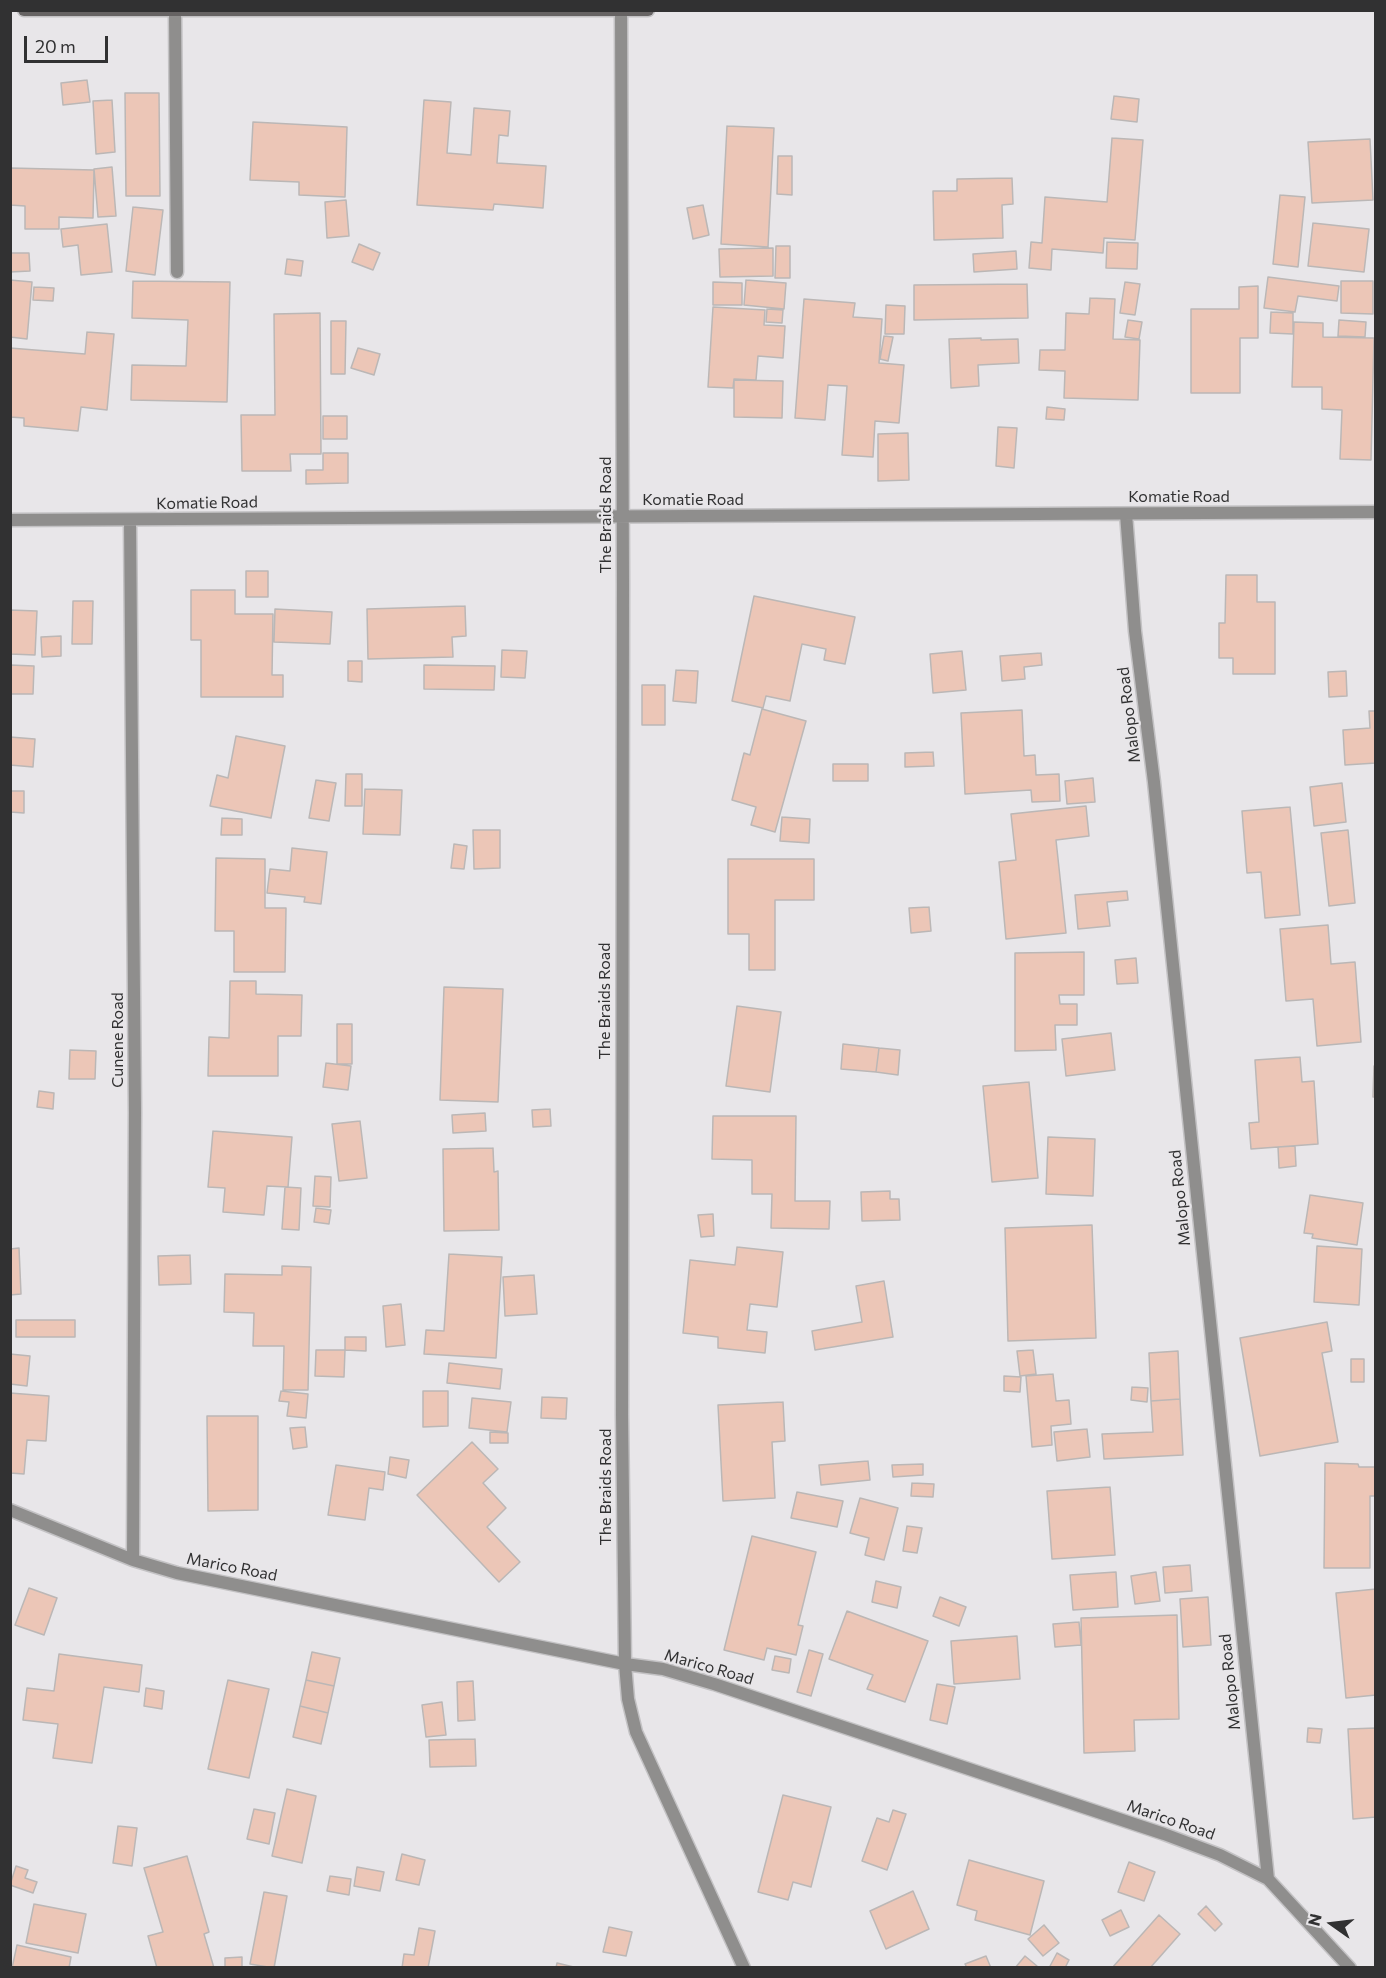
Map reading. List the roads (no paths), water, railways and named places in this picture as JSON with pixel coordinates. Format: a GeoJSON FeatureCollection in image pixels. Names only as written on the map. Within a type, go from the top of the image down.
{"type":"FeatureCollection","features":[{"type":"Feature","properties":{"kind":"main road"},"geometry":{"type":"LineString","coordinates":[[24,10],[648,10]]}},
{"type":"Feature","properties":{"kind":"street"},"geometry":{"type":"LineString","coordinates":[[175,11],[177,272]]}},
{"type":"Feature","properties":{"kind":"street","name":"The Braids Road"},"geometry":{"type":"LineString","coordinates":[[621,11],[622,1391],[628,1699],[636,1732],[744,1968]]}},
{"type":"Feature","properties":{"kind":"street","name":"Komatie Road"},"geometry":{"type":"LineString","coordinates":[[10,520],[1376,512]]}},
{"type":"Feature","properties":{"kind":"street","name":"Malopo Road"},"geometry":{"type":"LineString","coordinates":[[1126,514],[1135,631],[1154,782],[1268,1879]]}},
{"type":"Feature","properties":{"kind":"street","name":"Cunene Road"},"geometry":{"type":"LineString","coordinates":[[130,520],[135,1100],[132,1560]]}},
{"type":"Feature","properties":{"kind":"street","name":"Marico Road"},"geometry":{"type":"LineString","coordinates":[[10,1510],[132,1560],[177,1574],[663,1670],[714,1684],[1164,1834],[1220,1855],[1268,1879],[1350,1968]]}}]}
